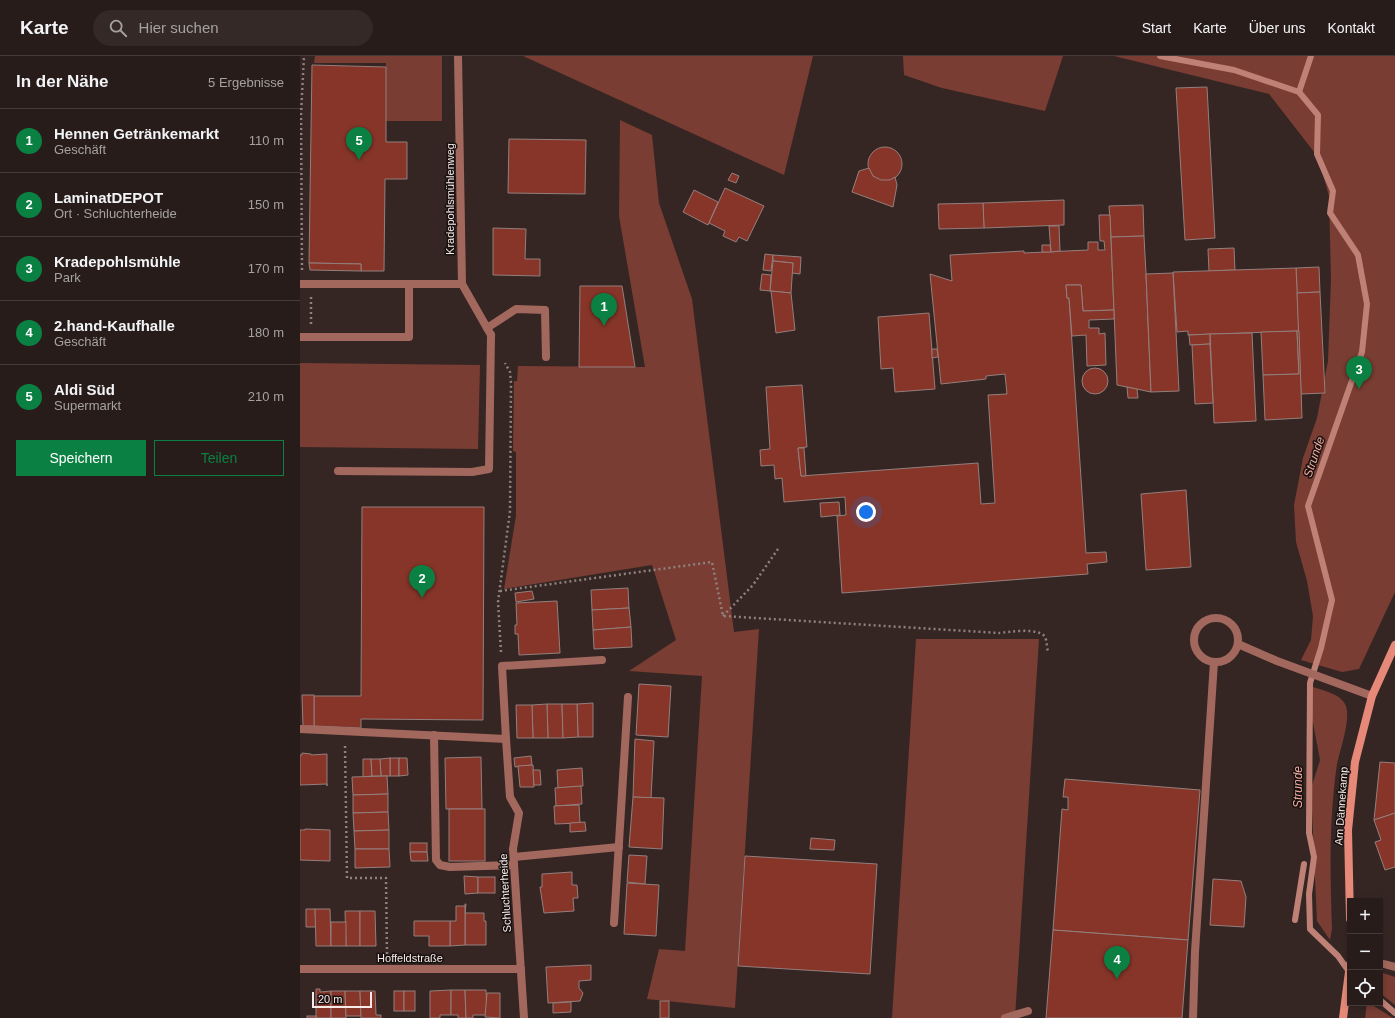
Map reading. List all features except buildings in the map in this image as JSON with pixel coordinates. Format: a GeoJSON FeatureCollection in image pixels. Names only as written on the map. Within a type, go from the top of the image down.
{"type":"FeatureCollection","features":[{"type":"Feature","properties":{"kind":"street","name":"Kradepohlsmühlenweg"},"geometry":{"type":"LineString","coordinates":[[458,56],[462,284],[489,331]]}},
{"type":"Feature","properties":{"kind":"street"},"geometry":{"type":"LineString","coordinates":[[301,284],[462,284]]}},
{"type":"Feature","properties":{"kind":"street"},"geometry":{"type":"LineString","coordinates":[[300,337],[408,337],[409,284]]}},
{"type":"Feature","properties":{"kind":"street"},"geometry":{"type":"LineString","coordinates":[[338,471],[472,472],[489,469],[489,331],[516,309],[545,310],[546,357]]}},
{"type":"Feature","properties":{"kind":"street"},"geometry":{"type":"LineString","coordinates":[[1215,618],[1225,620],[1233,626],[1237,634],[1238,644],[1229,658],[1214,662],[1206,660],[1200,655],[1196,649],[1194,641],[1195,631],[1201,624],[1208,619],[1215,618]]}},
{"type":"Feature","properties":{"kind":"street"},"geometry":{"type":"LineString","coordinates":[[1238,644],[1277,662],[1302,669],[1372,696]]}},
{"type":"Feature","properties":{"kind":"street","name":"Am Dännekamp"},"geometry":{"type":"LineString","coordinates":[[1350,898],[1348,830],[1355,762],[1372,696],[1395,645]]}},
{"type":"Feature","properties":{"kind":"street"},"geometry":{"type":"LineString","coordinates":[[502,666],[602,660]]}},
{"type":"Feature","properties":{"kind":"street"},"geometry":{"type":"LineString","coordinates":[[1193,1018],[1195,952],[1214,662]]}},
{"type":"Feature","properties":{"kind":"street","name":"Schluchterheide"},"geometry":{"type":"LineString","coordinates":[[502,666],[510,797],[519,812],[514,861],[524,1018]]}},
{"type":"Feature","properties":{"kind":"street"},"geometry":{"type":"LineString","coordinates":[[614,923],[628,697]]}},
{"type":"Feature","properties":{"kind":"street"},"geometry":{"type":"LineString","coordinates":[[300,729],[506,739]]}},
{"type":"Feature","properties":{"kind":"street"},"geometry":{"type":"LineString","coordinates":[[434,735],[436,860],[440,865],[450,867],[514,861],[619,847]]}},
{"type":"Feature","properties":{"kind":"street"},"geometry":{"type":"LineString","coordinates":[[1383,964],[1395,967]]}},
{"type":"Feature","properties":{"kind":"street","name":"Hoffeldstraße"},"geometry":{"type":"LineString","coordinates":[[300,969],[521,969]]}},
{"type":"Feature","properties":{"kind":"street"},"geometry":{"type":"LineString","coordinates":[[1343,1018],[1350,970]]}},
{"type":"Feature","properties":{"kind":"street"},"geometry":{"type":"LineString","coordinates":[[1005,1018],[1028,1011]]}},
{"type":"Feature","properties":{"kind":"path"},"geometry":{"type":"LineString","coordinates":[[301,284],[301,114],[304,56]]}},
{"type":"Feature","properties":{"kind":"path"},"geometry":{"type":"LineString","coordinates":[[311,284],[311,337]]}},
{"type":"Feature","properties":{"kind":"path"},"geometry":{"type":"LineString","coordinates":[[502,666],[498,602],[510,511],[510,372],[504,360]]}},
{"type":"Feature","properties":{"kind":"path"},"geometry":{"type":"LineString","coordinates":[[723,616],[753,585],[778,549]]}},
{"type":"Feature","properties":{"kind":"path"},"geometry":{"type":"LineString","coordinates":[[500,591],[712,562],[723,616]]}},
{"type":"Feature","properties":{"kind":"path"},"geometry":{"type":"LineString","coordinates":[[723,616],[999,633],[1029,630],[1042,634],[1046,638],[1048,653]]}},
{"type":"Feature","properties":{"kind":"path"},"geometry":{"type":"LineString","coordinates":[[345,731],[347,878],[386,878],[387,961],[389,969]]}},
{"type":"Feature","properties":{"kind":"shaded area"},"geometry":{"type":"Polygon","coordinates":[[[315,56],[442,56],[442,121],[386,121],[386,63],[314,63],[315,56]]]}},
{"type":"Feature","properties":{"kind":"shaded area"},"geometry":{"type":"Polygon","coordinates":[[[523,56],[813,56],[784,175],[523,56]]]}},
{"type":"Feature","properties":{"kind":"shaded area"},"geometry":{"type":"Polygon","coordinates":[[[903,56],[1063,56],[1045,111],[942,88],[904,75],[903,56]]]}},
{"type":"Feature","properties":{"kind":"shaded area"},"geometry":{"type":"Polygon","coordinates":[[[1114,56],[1395,56],[1395,592],[1359,669],[1342,672],[1301,660],[1311,640],[1313,616],[1307,581],[1296,542],[1294,505],[1303,458],[1317,418],[1328,361],[1331,279],[1329,196],[1318,157],[1269,94],[1114,56]]]}},
{"type":"Feature","properties":{"kind":"shaded area"},"geometry":{"type":"Polygon","coordinates":[[[620,120],[652,135],[659,203],[692,299],[734,632],[759,629],[735,1008],[647,999],[659,949],[685,951],[702,676],[629,671],[676,640],[652,565],[504,589],[516,516],[516,452],[513,451],[514,381],[517,381],[518,366],[645,367],[619,216],[620,120]]]}},
{"type":"Feature","properties":{"kind":"shaded area"},"geometry":{"type":"Polygon","coordinates":[[[300,363],[480,365],[478,449],[300,447],[300,363]]]}},
{"type":"Feature","properties":{"kind":"shaded area"},"geometry":{"type":"Polygon","coordinates":[[[916,639],[1039,639],[1015,1018],[892,1018],[916,639]]]}},
{"type":"Feature","properties":{"kind":"shaded area"},"geometry":{"type":"Polygon","coordinates":[[[1310,686],[1339,697],[1345,704],[1347,710],[1345,733],[1337,764],[1334,785],[1331,826],[1332,929],[1330,940],[1317,921],[1311,789],[1320,760],[1308,696],[1310,686]]]}},
{"type":"Feature","properties":{"kind":"shaded area"},"geometry":{"type":"Polygon","coordinates":[[[1383,973],[1395,977],[1395,1005],[1383,995],[1383,973]]]}},
{"type":"Feature","properties":{"kind":"shaded area"},"geometry":{"type":"Polygon","coordinates":[[[1367,1006],[1374,1006],[1393,1018],[1365,1018],[1367,1006]]]}},
{"type":"Feature","properties":{"kind":"waterway","name":"Strunde"},"geometry":{"type":"LineString","coordinates":[[1160,56],[1234,70],[1299,92],[1318,115],[1317,154],[1333,191],[1330,213],[1358,255],[1367,304],[1362,352],[1308,506],[1332,600],[1321,648],[1310,683],[1309,833],[1314,857],[1309,894],[1310,929],[1338,956],[1348,970]]}},
{"type":"Feature","properties":{"kind":"waterway"},"geometry":{"type":"LineString","coordinates":[[1299,92],[1311,56]]}},
{"type":"Feature","properties":{"kind":"waterway"},"geometry":{"type":"LineString","coordinates":[[1295,920],[1304,864]]}},
{"type":"Feature","properties":{"kind":"waterway","name":"Strunde"},"geometry":{"type":"LineString","coordinates":[[1383,1003],[1395,1013]]}},
{"type":"Feature","properties":{"kind":"place","name":"Aldi Süd"},"geometry":{"type":"Point","coordinates":[359,160]}},
{"type":"Feature","properties":{"kind":"place","name":"Hennen Getränkemarkt"},"geometry":{"type":"Point","coordinates":[604,326]}},
{"type":"Feature","properties":{"kind":"place","name":"Kradepohlsmühle"},"geometry":{"type":"Point","coordinates":[1359,389]}},
{"type":"Feature","properties":{"kind":"place","name":"LaminatDEPOT"},"geometry":{"type":"Point","coordinates":[422,598]}},
{"type":"Feature","properties":{"kind":"place","name":"2.hand-Kaufhalle"},"geometry":{"type":"Point","coordinates":[1117,979]}}]}
